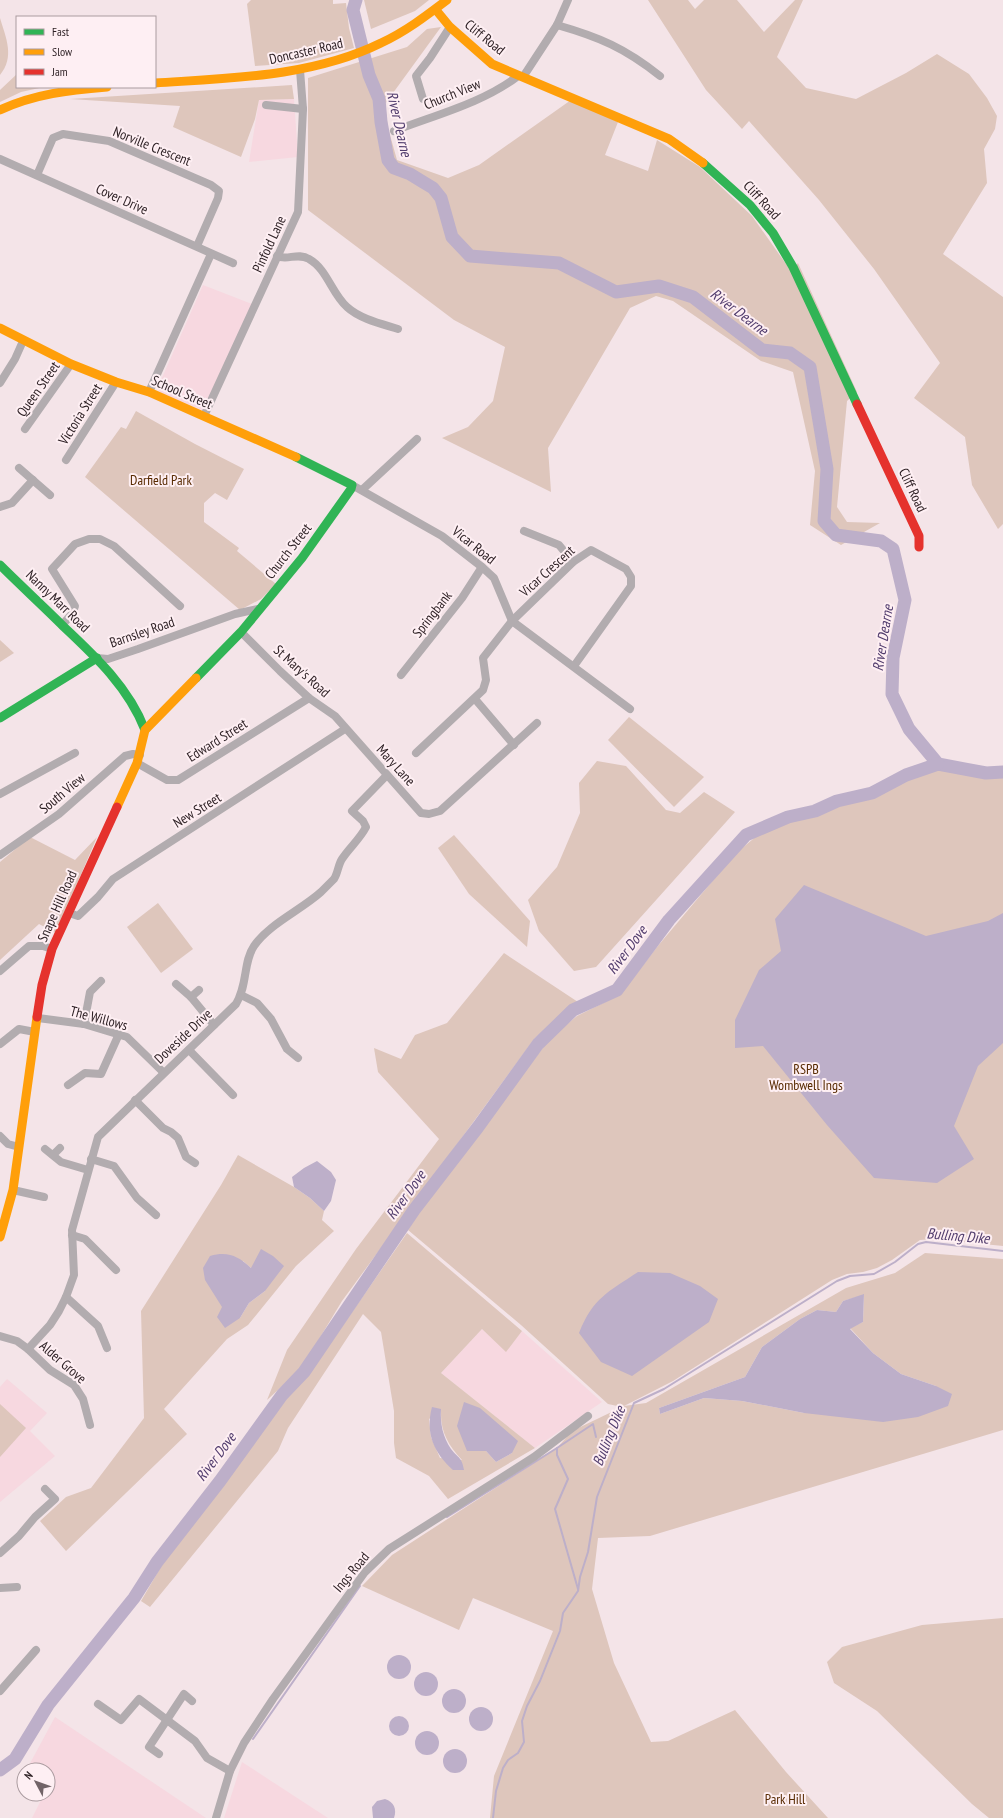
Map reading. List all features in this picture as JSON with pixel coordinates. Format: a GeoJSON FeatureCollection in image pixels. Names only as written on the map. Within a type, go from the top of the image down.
{"type":"FeatureCollection","features":[{"type":"Feature","properties":{"kind":"main road","name":"Doncaster Road"},"geometry":{"type":"LineString","coordinates":[[156,83],[271,75],[300,70],[352,55],[376,46],[415,26],[447,0]]}},
{"type":"Feature","properties":{"kind":"main road","name":"Cliff Road"},"geometry":{"type":"LineString","coordinates":[[436,10],[450,27],[492,64],[669,139],[698,158],[750,205],[774,233],[793,267],[919,536],[919,547]]}},
{"type":"Feature","properties":{"kind":"main road"},"geometry":{"type":"LineString","coordinates":[[0,110],[30,97],[68,90],[94,88]]}},
{"type":"Feature","properties":{"kind":"main road","name":"School Street"},"geometry":{"type":"LineString","coordinates":[[0,328],[71,364],[116,382],[149,392],[303,460],[352,485]]}},
{"type":"Feature","properties":{"kind":"main road","name":"Church Street"},"geometry":{"type":"LineString","coordinates":[[241,632],[258,609],[302,558],[351,489],[352,485]]}},
{"type":"Feature","properties":{"kind":"main road","name":"Nanny Marr Road"},"geometry":{"type":"LineString","coordinates":[[0,565],[97,658],[115,678],[140,717],[145,730]]}},
{"type":"Feature","properties":{"kind":"main road"},"geometry":{"type":"LineString","coordinates":[[145,730],[241,632]]}},
{"type":"Feature","properties":{"kind":"main road","name":"Barnsley Road"},"geometry":{"type":"LineString","coordinates":[[0,718],[97,658]]}},
{"type":"Feature","properties":{"kind":"main road","name":"Snape Hill Road"},"geometry":{"type":"LineString","coordinates":[[0,1237],[12,1190],[19,1148],[42,985],[52,950],[138,759],[145,730]]}},
{"type":"Feature","properties":{"kind":"street"},"geometry":{"type":"LineString","coordinates":[[521,76],[557,25],[568,0]]}},
{"type":"Feature","properties":{"kind":"street"},"geometry":{"type":"LineString","coordinates":[[557,25],[610,42],[630,53],[660,76]]}},
{"type":"Feature","properties":{"kind":"street"},"geometry":{"type":"LineString","coordinates":[[423,99],[416,76],[430,58],[450,27]]}},
{"type":"Feature","properties":{"kind":"street","name":"Pinfold Lane"},"geometry":{"type":"LineString","coordinates":[[204,416],[298,212],[303,109],[300,70]]}},
{"type":"Feature","properties":{"kind":"street","name":"Church View"},"geometry":{"type":"LineString","coordinates":[[394,131],[476,100],[521,76]]}},
{"type":"Feature","properties":{"kind":"street"},"geometry":{"type":"LineString","coordinates":[[266,105],[303,109]]}},
{"type":"Feature","properties":{"kind":"street","name":"Norville Crescent"},"geometry":{"type":"LineString","coordinates":[[37,175],[53,138],[63,134],[109,140],[207,183],[219,191],[218,198],[197,246]]}},
{"type":"Feature","properties":{"kind":"street","name":"Cover Drive"},"geometry":{"type":"LineString","coordinates":[[0,159],[233,263]]}},
{"type":"Feature","properties":{"kind":"street"},"geometry":{"type":"LineString","coordinates":[[149,392],[211,254]]}},
{"type":"Feature","properties":{"kind":"street"},"geometry":{"type":"LineString","coordinates":[[277,256],[281,258],[297,256],[307,257],[316,263],[347,307],[367,318],[398,329]]}},
{"type":"Feature","properties":{"kind":"street"},"geometry":{"type":"LineString","coordinates":[[0,383],[15,358],[23,340]]}},
{"type":"Feature","properties":{"kind":"street","name":"Queen Street"},"geometry":{"type":"LineString","coordinates":[[25,429],[71,364]]}},
{"type":"Feature","properties":{"kind":"street","name":"Victoria Street"},"geometry":{"type":"LineString","coordinates":[[66,460],[116,382]]}},
{"type":"Feature","properties":{"kind":"street"},"geometry":{"type":"LineString","coordinates":[[362,490],[417,439]]}},
{"type":"Feature","properties":{"kind":"street"},"geometry":{"type":"LineString","coordinates":[[19,468],[50,495]]}},
{"type":"Feature","properties":{"kind":"street"},"geometry":{"type":"LineString","coordinates":[[0,507],[12,502],[33,480]]}},
{"type":"Feature","properties":{"kind":"street","name":"Vicar Road"},"geometry":{"type":"LineString","coordinates":[[352,485],[442,536],[482,567],[494,578],[512,621]]}},
{"type":"Feature","properties":{"kind":"street"},"geometry":{"type":"LineString","coordinates":[[524,531],[559,545],[573,562]]}},
{"type":"Feature","properties":{"kind":"street"},"geometry":{"type":"LineString","coordinates":[[62,625],[72,614],[75,606],[52,569],[69,549],[75,544],[88,538],[100,539],[114,546],[180,606]]}},
{"type":"Feature","properties":{"kind":"street","name":"Vicar Crescent"},"geometry":{"type":"LineString","coordinates":[[416,753],[483,690],[486,680],[483,658],[512,621],[573,562],[591,550],[626,569],[631,577],[631,586],[574,666]]}},
{"type":"Feature","properties":{"kind":"street","name":"Springbank"},"geometry":{"type":"LineString","coordinates":[[401,675],[462,598],[482,567]]}},
{"type":"Feature","properties":{"kind":"street","name":"Barnsley Road"},"geometry":{"type":"LineString","coordinates":[[97,658],[108,658],[138,649],[235,614],[258,609]]}},
{"type":"Feature","properties":{"kind":"street"},"geometry":{"type":"LineString","coordinates":[[512,621],[630,709]]}},
{"type":"Feature","properties":{"kind":"street","name":"St Mary's Road"},"geometry":{"type":"LineString","coordinates":[[241,632],[309,698],[335,716],[346,729]]}},
{"type":"Feature","properties":{"kind":"street","name":"Edward Street"},"geometry":{"type":"LineString","coordinates":[[138,759],[167,780],[178,780],[309,698]]}},
{"type":"Feature","properties":{"kind":"street"},"geometry":{"type":"LineString","coordinates":[[475,699],[514,745],[537,723]]}},
{"type":"Feature","properties":{"kind":"street","name":"Mary Lane"},"geometry":{"type":"LineString","coordinates":[[346,729],[420,813],[429,814],[440,811],[514,745]]}},
{"type":"Feature","properties":{"kind":"street","name":"New Street"},"geometry":{"type":"LineString","coordinates":[[69,913],[78,916],[98,897],[113,879],[346,729]]}},
{"type":"Feature","properties":{"kind":"street"},"geometry":{"type":"LineString","coordinates":[[0,794],[75,753]]}},
{"type":"Feature","properties":{"kind":"street","name":"South View"},"geometry":{"type":"LineString","coordinates":[[0,855],[59,814],[125,756],[132,754],[138,759]]}},
{"type":"Feature","properties":{"kind":"street","name":"Doveside Drive"},"geometry":{"type":"LineString","coordinates":[[28,1349],[50,1324],[66,1297],[74,1275],[72,1230],[98,1137],[236,1004],[241,995],[246,978],[248,956],[254,946],[263,935],[321,892],[334,879],[340,861],[363,834],[366,827],[363,821],[352,811],[387,775]]}},
{"type":"Feature","properties":{"kind":"street"},"geometry":{"type":"LineString","coordinates":[[0,971],[29,946],[43,946],[52,950]]}},
{"type":"Feature","properties":{"kind":"street"},"geometry":{"type":"LineString","coordinates":[[84,1024],[90,992],[101,981]]}},
{"type":"Feature","properties":{"kind":"street"},"geometry":{"type":"LineString","coordinates":[[176,984],[191,997],[214,1025]]}},
{"type":"Feature","properties":{"kind":"street"},"geometry":{"type":"LineString","coordinates":[[191,997],[199,990]]}},
{"type":"Feature","properties":{"kind":"street"},"geometry":{"type":"LineString","coordinates":[[241,995],[257,1003],[271,1019],[287,1049],[298,1058]]}},
{"type":"Feature","properties":{"kind":"street","name":"The Willows"},"geometry":{"type":"LineString","coordinates":[[38,1018],[84,1024],[127,1037],[164,1072]]}},
{"type":"Feature","properties":{"kind":"street"},"geometry":{"type":"LineString","coordinates":[[0,1044],[19,1029],[35,1032]]}},
{"type":"Feature","properties":{"kind":"street"},"geometry":{"type":"LineString","coordinates":[[68,1085],[85,1073],[101,1074],[119,1034]]}},
{"type":"Feature","properties":{"kind":"street"},"geometry":{"type":"LineString","coordinates":[[189,1050],[232,1095]]}},
{"type":"Feature","properties":{"kind":"street"},"geometry":{"type":"LineString","coordinates":[[135,1100],[163,1128],[178,1138],[186,1157],[195,1163]]}},
{"type":"Feature","properties":{"kind":"street"},"geometry":{"type":"LineString","coordinates":[[0,1136],[8,1144],[19,1148]]}},
{"type":"Feature","properties":{"kind":"street"},"geometry":{"type":"LineString","coordinates":[[53,1155],[60,1148]]}},
{"type":"Feature","properties":{"kind":"street"},"geometry":{"type":"LineString","coordinates":[[45,1149],[61,1162],[88,1170]]}},
{"type":"Feature","properties":{"kind":"street"},"geometry":{"type":"LineString","coordinates":[[91,1159],[114,1166],[137,1198],[156,1215]]}},
{"type":"Feature","properties":{"kind":"street"},"geometry":{"type":"LineString","coordinates":[[12,1190],[44,1197]]}},
{"type":"Feature","properties":{"kind":"street"},"geometry":{"type":"LineString","coordinates":[[72,1235],[85,1239],[116,1270]]}},
{"type":"Feature","properties":{"kind":"street"},"geometry":{"type":"LineString","coordinates":[[66,1297],[98,1326],[107,1348]]}},
{"type":"Feature","properties":{"kind":"street","name":"Alder Grove"},"geometry":{"type":"LineString","coordinates":[[0,1336],[17,1341],[28,1349],[50,1370],[74,1385],[88,1411],[90,1424]]}},
{"type":"Feature","properties":{"kind":"street","name":"Ings Road"},"geometry":{"type":"LineString","coordinates":[[216,1818],[230,1770],[244,1743],[273,1699],[365,1572],[389,1549],[534,1457],[588,1416]]}},
{"type":"Feature","properties":{"kind":"street"},"geometry":{"type":"LineString","coordinates":[[0,1553],[55,1499],[45,1489]]}},
{"type":"Feature","properties":{"kind":"street"},"geometry":{"type":"LineString","coordinates":[[0,1584],[0,1588],[17,1587]]}},
{"type":"Feature","properties":{"kind":"street"},"geometry":{"type":"LineString","coordinates":[[0,1691],[36,1650]]}},
{"type":"Feature","properties":{"kind":"street"},"geometry":{"type":"LineString","coordinates":[[159,1754],[149,1747],[184,1694],[192,1701]]}},
{"type":"Feature","properties":{"kind":"street"},"geometry":{"type":"LineString","coordinates":[[98,1704],[121,1720],[139,1699],[195,1741],[207,1758],[230,1770]]}},
{"type":"Feature","properties":{"kind":"shaded area"},"geometry":{"type":"Polygon","coordinates":[[[294,99],[298,157],[249,162],[259,100],[294,99]]]}},
{"type":"Feature","properties":{"kind":"shaded area"},"geometry":{"type":"Polygon","coordinates":[[[203,285],[252,304],[204,409],[202,410],[161,393],[159,390],[161,380],[203,285]]]}},
{"type":"Feature","properties":{"kind":"shaded area"},"geometry":{"type":"Polygon","coordinates":[[[804,885],[926,936],[988,921],[1003,913],[1003,1043],[978,1066],[954,1126],[974,1159],[937,1183],[874,1178],[827,1125],[763,1046],[735,1048],[735,1020],[759,970],[781,951],[775,919],[804,885]]]}},
{"type":"Feature","properties":{"kind":"shaded area"},"geometry":{"type":"Polygon","coordinates":[[[317,1161],[331,1172],[336,1180],[331,1201],[324,1211],[310,1198],[294,1187],[292,1177],[317,1161]]]}},
{"type":"Feature","properties":{"kind":"shaded area"},"geometry":{"type":"Polygon","coordinates":[[[261,1249],[273,1256],[284,1266],[265,1291],[249,1303],[240,1318],[225,1328],[217,1317],[222,1307],[205,1280],[203,1268],[210,1256],[227,1254],[242,1260],[251,1268],[261,1249]]]}},
{"type":"Feature","properties":{"kind":"shaded area"},"geometry":{"type":"Polygon","coordinates":[[[638,1272],[670,1273],[700,1286],[718,1299],[709,1322],[632,1376],[601,1362],[579,1333],[584,1321],[602,1297],[638,1272]]]}},
{"type":"Feature","properties":{"kind":"shaded area"},"geometry":{"type":"Polygon","coordinates":[[[864,1294],[863,1322],[850,1329],[873,1353],[901,1374],[936,1386],[952,1394],[948,1406],[918,1417],[883,1422],[804,1413],[742,1401],[704,1398],[660,1414],[659,1408],[745,1377],[762,1347],[800,1319],[817,1310],[836,1312],[843,1301],[864,1294]]]}},
{"type":"Feature","properties":{"kind":"shaded area"},"geometry":{"type":"Polygon","coordinates":[[[482,1329],[506,1351],[522,1331],[602,1402],[535,1448],[441,1373],[482,1329]]]}},
{"type":"Feature","properties":{"kind":"shaded area"},"geometry":{"type":"Polygon","coordinates":[[[7,1379],[47,1413],[30,1431],[55,1456],[0,1502],[0,1387],[7,1379]]]}},
{"type":"Feature","properties":{"kind":"shaded area"},"geometry":{"type":"Polygon","coordinates":[[[464,1402],[480,1408],[518,1441],[512,1453],[496,1462],[486,1451],[467,1451],[457,1426],[464,1402]]]}},
{"type":"Feature","properties":{"kind":"shaded area"},"geometry":{"type":"Polygon","coordinates":[[[432,1407],[441,1409],[441,1420],[444,1435],[451,1449],[461,1460],[464,1470],[453,1470],[436,1449],[431,1434],[430,1425],[432,1407]]]}},
{"type":"Feature","properties":{"kind":"shaded area"},"geometry":{"type":"Polygon","coordinates":[[[399,1655],[408,1658],[411,1667],[408,1676],[399,1679],[390,1676],[387,1667],[390,1658],[399,1655]]]}},
{"type":"Feature","properties":{"kind":"shaded area"},"geometry":{"type":"Polygon","coordinates":[[[426,1672],[435,1675],[438,1684],[435,1693],[426,1696],[417,1693],[414,1684],[417,1675],[426,1672]]]}},
{"type":"Feature","properties":{"kind":"shaded area"},"geometry":{"type":"Polygon","coordinates":[[[454,1689],[463,1692],[466,1701],[463,1710],[454,1713],[445,1710],[442,1701],[445,1692],[454,1689]]]}},
{"type":"Feature","properties":{"kind":"shaded area"},"geometry":{"type":"Polygon","coordinates":[[[481,1707],[490,1710],[493,1719],[490,1728],[481,1731],[472,1728],[469,1719],[472,1710],[481,1707]]]}},
{"type":"Feature","properties":{"kind":"shaded area"},"geometry":{"type":"Polygon","coordinates":[[[399,1716],[406,1719],[409,1726],[406,1733],[399,1736],[392,1733],[389,1726],[392,1719],[399,1716]]]}},
{"type":"Feature","properties":{"kind":"shaded area"},"geometry":{"type":"Polygon","coordinates":[[[55,1717],[206,1818],[32,1818],[40,1802],[56,1802],[56,1762],[31,1762],[55,1717]]]}},
{"type":"Feature","properties":{"kind":"shaded area"},"geometry":{"type":"Polygon","coordinates":[[[427,1731],[436,1734],[439,1743],[436,1752],[427,1755],[418,1752],[415,1743],[418,1734],[427,1731]]]}},
{"type":"Feature","properties":{"kind":"shaded area"},"geometry":{"type":"Polygon","coordinates":[[[455,1749],[464,1752],[467,1761],[464,1770],[455,1773],[446,1770],[443,1761],[446,1752],[455,1749]]]}},
{"type":"Feature","properties":{"kind":"shaded area"},"geometry":{"type":"Polygon","coordinates":[[[242,1762],[328,1818],[224,1818],[242,1762]]]}},
{"type":"Feature","properties":{"kind":"shaded area"},"geometry":{"type":"Polygon","coordinates":[[[385,1799],[391,1802],[394,1806],[394,1818],[373,1818],[372,1807],[377,1801],[385,1799]]]}},
{"type":"Feature","properties":{"kind":"green space"},"geometry":{"type":"Polygon","coordinates":[[[251,0],[333,0],[333,4],[346,3],[349,28],[354,48],[299,63],[255,66],[247,4],[251,0]]]}},
{"type":"Feature","properties":{"kind":"green space"},"geometry":{"type":"Polygon","coordinates":[[[364,0],[429,0],[415,11],[371,29],[364,0]]]}},
{"type":"Feature","properties":{"kind":"green space"},"geometry":{"type":"Polygon","coordinates":[[[648,0],[688,0],[695,9],[704,0],[737,0],[764,32],[795,0],[803,0],[777,57],[806,88],[856,99],[906,73],[937,54],[969,74],[987,98],[997,116],[995,129],[984,149],[987,183],[943,254],[1003,297],[1003,524],[998,529],[972,485],[965,437],[914,398],[940,363],[874,269],[819,200],[749,121],[742,129],[706,90],[648,0]]]}},
{"type":"Feature","properties":{"kind":"green space"},"geometry":{"type":"Polygon","coordinates":[[[0,18],[7,40],[8,54],[5,68],[0,75],[0,18]]]}},
{"type":"Feature","properties":{"kind":"green space"},"geometry":{"type":"Polygon","coordinates":[[[441,27],[385,104],[388,128],[397,160],[448,178],[479,165],[571,100],[618,122],[605,155],[648,171],[657,140],[700,167],[752,216],[791,271],[798,263],[857,392],[847,401],[837,507],[847,522],[880,523],[841,545],[810,525],[815,471],[793,372],[761,361],[673,301],[656,296],[630,308],[548,448],[551,492],[442,438],[468,427],[493,401],[505,347],[454,320],[308,210],[308,78],[407,47],[427,29],[441,27]]]}},
{"type":"Feature","properties":{"kind":"green space"},"geometry":{"type":"Polygon","coordinates":[[[16,75],[16,88],[39,88],[21,92],[0,102],[0,90],[16,75]]]}},
{"type":"Feature","properties":{"kind":"green space"},"geometry":{"type":"Polygon","coordinates":[[[292,85],[294,99],[259,100],[255,119],[241,157],[173,127],[180,106],[70,99],[292,85]]]}},
{"type":"Feature","properties":{"kind":"green space","name":"Darfield Park"},"geometry":{"type":"Polygon","coordinates":[[[136,411],[244,469],[227,500],[215,493],[204,503],[204,522],[239,548],[237,551],[276,584],[261,599],[240,610],[85,477],[121,427],[126,429],[136,411]]]}},
{"type":"Feature","properties":{"kind":"green space"},"geometry":{"type":"Polygon","coordinates":[[[0,640],[14,653],[0,662],[0,640]]]}},
{"type":"Feature","properties":{"kind":"green space"},"geometry":{"type":"Polygon","coordinates":[[[629,717],[704,777],[674,807],[608,740],[629,717]]]}},
{"type":"Feature","properties":{"kind":"green space"},"geometry":{"type":"Polygon","coordinates":[[[597,761],[626,766],[666,810],[680,813],[704,792],[735,812],[596,967],[574,971],[539,931],[528,900],[557,867],[580,813],[579,783],[597,761]]]}},
{"type":"Feature","properties":{"kind":"green space","name":"RSPB Wombwell Ings"},"geometry":{"type":"Polygon","coordinates":[[[938,769],[988,777],[1003,776],[1003,1246],[933,1239],[920,1240],[892,1260],[877,1268],[847,1274],[832,1280],[673,1381],[624,1406],[646,1403],[846,1288],[895,1273],[925,1253],[1003,1259],[1003,1430],[650,1536],[598,1538],[592,1589],[614,1663],[651,1742],[668,1741],[735,1710],[786,1772],[828,1818],[490,1818],[494,1776],[553,1631],[473,1598],[459,1630],[362,1586],[392,1555],[557,1448],[572,1431],[622,1407],[608,1404],[521,1325],[408,1230],[419,1212],[551,1037],[577,1016],[621,994],[657,947],[736,853],[758,835],[781,824],[868,797],[907,779],[938,769]],[[864,1295],[843,1301],[836,1312],[817,1310],[800,1319],[762,1347],[745,1377],[659,1408],[660,1414],[704,1398],[742,1401],[804,1413],[936,1386],[901,1374],[873,1353],[850,1328],[863,1322],[864,1295]]]}},
{"type":"Feature","properties":{"kind":"green space"},"geometry":{"type":"Polygon","coordinates":[[[454,835],[530,921],[527,947],[469,894],[438,848],[454,835]]]}},
{"type":"Feature","properties":{"kind":"green space"},"geometry":{"type":"Polygon","coordinates":[[[30,837],[75,860],[97,837],[56,933],[39,924],[0,960],[0,862],[30,837]]]}},
{"type":"Feature","properties":{"kind":"green space"},"geometry":{"type":"Polygon","coordinates":[[[158,903],[193,949],[161,973],[127,927],[158,903]]]}},
{"type":"Feature","properties":{"kind":"green space"},"geometry":{"type":"Polygon","coordinates":[[[504,953],[578,1002],[535,1038],[342,1301],[301,1369],[267,1400],[287,1350],[356,1249],[439,1139],[378,1072],[374,1048],[401,1059],[415,1035],[447,1023],[504,953]]]}},
{"type":"Feature","properties":{"kind":"green space"},"geometry":{"type":"Polygon","coordinates":[[[238,1155],[294,1187],[310,1198],[324,1211],[322,1220],[334,1231],[296,1266],[248,1325],[227,1339],[164,1409],[187,1434],[66,1551],[40,1521],[66,1497],[91,1488],[144,1418],[141,1311],[221,1185],[238,1155]],[[243,1261],[222,1307],[240,1318],[249,1303],[265,1291],[251,1268],[243,1261]]]}},
{"type":"Feature","properties":{"kind":"green space"},"geometry":{"type":"Polygon","coordinates":[[[407,1233],[522,1331],[506,1352],[482,1329],[441,1373],[535,1448],[448,1499],[429,1476],[396,1458],[394,1443],[394,1411],[381,1332],[363,1314],[288,1428],[278,1451],[150,1607],[141,1601],[162,1565],[226,1482],[287,1398],[309,1374],[407,1233]],[[441,1410],[429,1419],[431,1437],[440,1458],[462,1460],[446,1437],[442,1425],[441,1410]],[[486,1451],[496,1462],[512,1453],[486,1451]]]}},
{"type":"Feature","properties":{"kind":"green space"},"geometry":{"type":"Polygon","coordinates":[[[0,1404],[26,1428],[0,1457],[0,1404]]]}},
{"type":"Feature","properties":{"kind":"green space"},"geometry":{"type":"Polygon","coordinates":[[[1003,1618],[1003,1818],[989,1818],[972,1804],[877,1711],[834,1683],[827,1662],[842,1647],[922,1625],[1003,1618]]]}},
{"type":"Feature","properties":{"kind":"waterway","name":"River Dearne"},"geometry":{"type":"LineString","coordinates":[[356,0],[353,10],[369,75],[379,99],[381,122],[388,160],[394,168],[410,174],[433,188],[441,198],[452,237],[470,256],[559,263],[616,292],[659,286],[693,297],[762,350],[790,353],[810,367],[827,469],[824,521],[836,535],[881,541],[893,549],[905,600],[893,658],[892,694],[909,729],[938,764],[986,773],[1003,772]]}},
{"type":"Feature","properties":{"kind":"waterway","name":"River Dove"},"geometry":{"type":"LineString","coordinates":[[0,1770],[15,1759],[48,1705],[134,1598],[157,1562],[220,1481],[282,1395],[304,1372],[414,1210],[478,1127],[538,1044],[573,1010],[617,990],[669,920],[746,835],[788,817],[815,811],[837,801],[872,793],[906,775],[938,764]]}},
{"type":"Feature","properties":{"kind":"waterway","name":"Bulling Dike"},"geometry":{"type":"LineString","coordinates":[[493,1818],[496,1791],[503,1768],[508,1760],[518,1753],[524,1742],[522,1721],[527,1706],[540,1681],[560,1631],[563,1613],[578,1591],[580,1577],[588,1552],[597,1497],[634,1403],[664,1389],[837,1281],[850,1276],[874,1274],[895,1262],[918,1244],[926,1242],[1003,1251]]}},
{"type":"Feature","properties":{"kind":"waterway"},"geometry":{"type":"LineString","coordinates":[[578,1589],[555,1509],[568,1479],[557,1455],[557,1448],[593,1424],[596,1437]]}},
{"type":"Feature","properties":{"kind":"waterway"},"geometry":{"type":"LineString","coordinates":[[447,1517],[557,1448]]}},
{"type":"Feature","properties":{"kind":"waterway"},"geometry":{"type":"LineString","coordinates":[[253,1739],[360,1586]]}},
{"type":"Feature","properties":{"kind":"traffic: fast"},"geometry":{"type":"LineString","coordinates":[[703,163],[750,205],[773,233],[793,267],[857,404]]}},
{"type":"Feature","properties":{"kind":"traffic: fast"},"geometry":{"type":"LineString","coordinates":[[196,678],[241,632],[302,558],[351,489],[352,485],[296,457]]}},
{"type":"Feature","properties":{"kind":"traffic: fast"},"geometry":{"type":"LineString","coordinates":[[0,565],[88,650],[110,674],[130,700],[145,730]]}},
{"type":"Feature","properties":{"kind":"traffic: fast"},"geometry":{"type":"LineString","coordinates":[[0,718],[97,658]]}},
{"type":"Feature","properties":{"kind":"traffic: slow"},"geometry":{"type":"LineString","coordinates":[[156,83],[270,74],[327,63],[355,54],[390,39],[447,0]]}},
{"type":"Feature","properties":{"kind":"traffic: slow"},"geometry":{"type":"LineString","coordinates":[[436,10],[450,27],[492,64],[669,139],[703,163]]}},
{"type":"Feature","properties":{"kind":"traffic: slow"},"geometry":{"type":"LineString","coordinates":[[0,110],[39,96],[66,91],[98,88]]}},
{"type":"Feature","properties":{"kind":"traffic: slow"},"geometry":{"type":"LineString","coordinates":[[0,328],[71,364],[116,382],[149,392],[296,457]]}},
{"type":"Feature","properties":{"kind":"traffic: slow"},"geometry":{"type":"LineString","coordinates":[[117,807],[137,763],[145,730],[196,678]]}},
{"type":"Feature","properties":{"kind":"traffic: slow"},"geometry":{"type":"LineString","coordinates":[[0,1237],[13,1190],[37,1017]]}},
{"type":"Feature","properties":{"kind":"traffic: jam"},"geometry":{"type":"LineString","coordinates":[[857,404],[919,536],[919,547]]}},
{"type":"Feature","properties":{"kind":"traffic: jam"},"geometry":{"type":"LineString","coordinates":[[37,1017],[42,985],[52,949],[117,807]]}},
{"type":"Feature","properties":{"kind":"park label","name":"Park Hill"},"geometry":{"type":"Point","coordinates":[785,1799]}}]}
